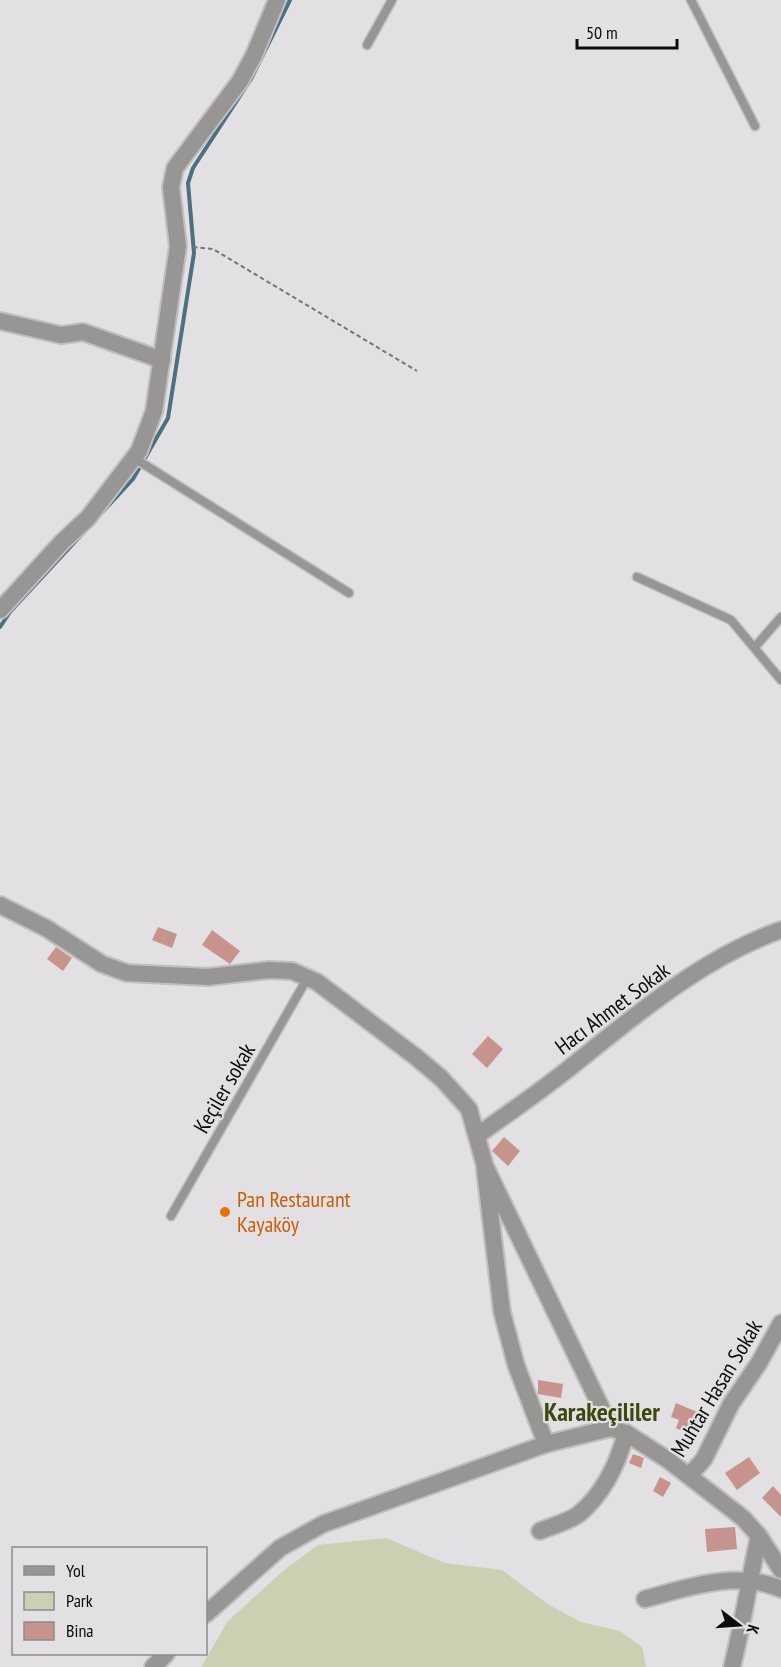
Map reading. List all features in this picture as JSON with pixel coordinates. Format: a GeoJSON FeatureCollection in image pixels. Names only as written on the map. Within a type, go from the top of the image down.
{"type":"FeatureCollection","features":[{"type":"Feature","properties":{"kind":"street"},"geometry":{"type":"LineString","coordinates":[[0,610],[62,542],[88,519],[134,458],[154,411],[162,360],[178,246],[178,224],[171,187],[176,168],[240,81],[254,55],[277,0]]}},
{"type":"Feature","properties":{"kind":"street"},"geometry":{"type":"LineString","coordinates":[[0,321],[61,335],[83,332],[162,360]]}},
{"type":"Feature","properties":{"kind":"street"},"geometry":{"type":"LineString","coordinates":[[0,905],[46,928],[102,964],[127,973],[208,977],[269,970],[292,971],[308,978],[441,1078],[469,1109],[478,1135],[485,1166],[502,1312],[516,1365],[546,1444]]}},
{"type":"Feature","properties":{"kind":"street","name":"Hacı Ahmet Sokak"},"geometry":{"type":"LineString","coordinates":[[478,1135],[565,1072],[614,1031],[684,982],[756,939],[781,930]]}},
{"type":"Feature","properties":{"kind":"street"},"geometry":{"type":"LineString","coordinates":[[485,1166],[619,1431],[621,1454],[602,1490],[578,1515],[540,1531]]}},
{"type":"Feature","properties":{"kind":"street","name":"Muhtar Hasan Sokak"},"geometry":{"type":"LineString","coordinates":[[689,1476],[704,1459],[731,1404],[759,1363],[781,1323]]}},
{"type":"Feature","properties":{"kind":"street"},"geometry":{"type":"LineString","coordinates":[[207,1613],[280,1548],[323,1524],[546,1444],[619,1431],[689,1476],[743,1518],[759,1536],[781,1570]]}},
{"type":"Feature","properties":{"kind":"street"},"geometry":{"type":"LineString","coordinates":[[732,1667],[745,1618],[749,1579],[759,1536]]}},
{"type":"Feature","properties":{"kind":"street"},"geometry":{"type":"LineString","coordinates":[[645,1599],[704,1583],[749,1579],[781,1589]]}},
{"type":"Feature","properties":{"kind":"street"},"geometry":{"type":"LineString","coordinates":[[153,1667],[164,1655]]}},
{"type":"Feature","properties":{"kind":"lane"},"geometry":{"type":"LineString","coordinates":[[367,45],[393,0]]}},
{"type":"Feature","properties":{"kind":"lane"},"geometry":{"type":"LineString","coordinates":[[691,0],[754,126]]}},
{"type":"Feature","properties":{"kind":"lane"},"geometry":{"type":"LineString","coordinates":[[134,458],[349,593]]}},
{"type":"Feature","properties":{"kind":"lane"},"geometry":{"type":"LineString","coordinates":[[637,577],[731,620],[781,680]]}},
{"type":"Feature","properties":{"kind":"lane"},"geometry":{"type":"LineString","coordinates":[[755,647],[781,617]]}},
{"type":"Feature","properties":{"kind":"lane","name":"Keçiler sokak"},"geometry":{"type":"LineString","coordinates":[[171,1216],[308,978]]}},
{"type":"Feature","properties":{"kind":"path"},"geometry":{"type":"LineString","coordinates":[[203,248],[213,249],[417,371]]}},
{"type":"Feature","properties":{"kind":"green space"},"geometry":{"type":"Polygon","coordinates":[[[386,1538],[445,1563],[502,1570],[549,1605],[581,1622],[620,1631],[642,1647],[646,1667],[201,1667],[228,1621],[283,1571],[318,1545],[386,1538]]]}},
{"type":"Feature","properties":{"kind":"building"},"geometry":{"type":"Polygon","coordinates":[[[158,927],[177,934],[172,948],[152,940],[158,927]]]}},
{"type":"Feature","properties":{"kind":"building"},"geometry":{"type":"Polygon","coordinates":[[[212,930],[240,951],[230,964],[202,945],[212,930]]]}},
{"type":"Feature","properties":{"kind":"building"},"geometry":{"type":"Polygon","coordinates":[[[56,947],[72,958],[63,971],[47,959],[56,947]]]}},
{"type":"Feature","properties":{"kind":"building"},"geometry":{"type":"Polygon","coordinates":[[[488,1036],[503,1049],[487,1068],[472,1054],[488,1036]]]}},
{"type":"Feature","properties":{"kind":"building"},"geometry":{"type":"Polygon","coordinates":[[[504,1137],[520,1151],[508,1166],[492,1151],[504,1137]]]}},
{"type":"Feature","properties":{"kind":"building"},"geometry":{"type":"Polygon","coordinates":[[[538,1380],[563,1384],[561,1398],[538,1394],[538,1380]]]}},
{"type":"Feature","properties":{"kind":"building"},"geometry":{"type":"Polygon","coordinates":[[[676,1403],[702,1414],[693,1436],[676,1428],[679,1420],[671,1417],[676,1403]]]}},
{"type":"Feature","properties":{"kind":"building"},"geometry":{"type":"Polygon","coordinates":[[[633,1454],[644,1458],[641,1468],[629,1463],[633,1454]]]}},
{"type":"Feature","properties":{"kind":"building"},"geometry":{"type":"Polygon","coordinates":[[[749,1457],[760,1473],[737,1490],[725,1473],[749,1457]]]}},
{"type":"Feature","properties":{"kind":"building"},"geometry":{"type":"Polygon","coordinates":[[[660,1477],[671,1483],[663,1497],[653,1491],[660,1477]]]}},
{"type":"Feature","properties":{"kind":"building"},"geometry":{"type":"Polygon","coordinates":[[[773,1486],[781,1495],[781,1517],[762,1498],[773,1486]]]}},
{"type":"Feature","properties":{"kind":"building"},"geometry":{"type":"Polygon","coordinates":[[[735,1527],[737,1549],[707,1552],[705,1529],[735,1527]]]}},
{"type":"Feature","properties":{"kind":"waterway"},"geometry":{"type":"LineString","coordinates":[[0,627],[10,612],[133,479],[168,418],[194,253],[188,183],[193,168],[251,79],[290,0]]}},
{"type":"Feature","properties":{"kind":"place","name":"Pan Restaurant Kayaköy"},"geometry":{"type":"Point","coordinates":[225,1212]}},
{"type":"Feature","properties":{"kind":"district","name":"Karakeçililer"},"geometry":{"type":"Point","coordinates":[602,1411]}}]}
